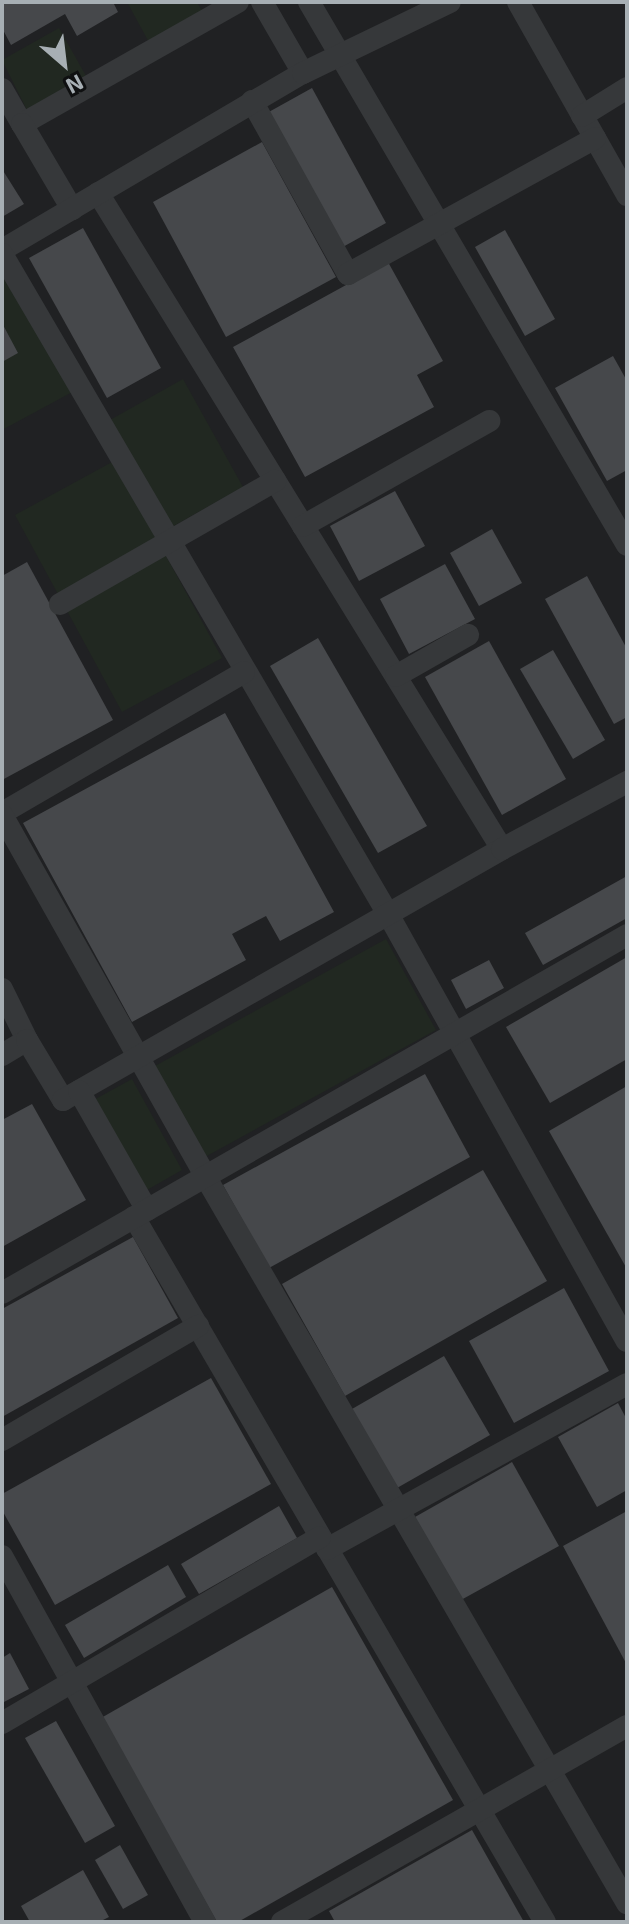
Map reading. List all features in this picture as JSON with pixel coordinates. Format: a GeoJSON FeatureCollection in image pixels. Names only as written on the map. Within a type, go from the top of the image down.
{"type":"FeatureCollection","features":[{"type":"Feature","properties":{"kind":"lane"},"geometry":{"type":"LineString","coordinates":[[22,124],[212,8],[238,2]]}},
{"type":"Feature","properties":{"kind":"lane"},"geometry":{"type":"LineString","coordinates":[[262,2],[303,73]]}},
{"type":"Feature","properties":{"kind":"lane"},"geometry":{"type":"LineString","coordinates":[[309,2],[440,225],[617,507],[627,545]]}},
{"type":"Feature","properties":{"kind":"lane"},"geometry":{"type":"LineString","coordinates":[[450,2],[252,101],[2,252],[244,672],[388,914],[627,1341]]}},
{"type":"Feature","properties":{"kind":"lane"},"geometry":{"type":"LineString","coordinates":[[518,2],[627,195]]}},
{"type":"Feature","properties":{"kind":"lane"},"geometry":{"type":"LineString","coordinates":[[582,116],[627,88]]}},
{"type":"Feature","properties":{"kind":"lane"},"geometry":{"type":"LineString","coordinates":[[2,89],[72,209]]}},
{"type":"Feature","properties":{"kind":"lane"},"geometry":{"type":"LineString","coordinates":[[252,101],[348,274],[595,138]]}},
{"type":"Feature","properties":{"kind":"lane"},"geometry":{"type":"LineString","coordinates":[[98,193],[502,849]]}},
{"type":"Feature","properties":{"kind":"lane"},"geometry":{"type":"LineString","coordinates":[[303,526],[489,421]]}},
{"type":"Feature","properties":{"kind":"lane"},"geometry":{"type":"LineString","coordinates":[[60,604],[275,481]]}},
{"type":"Feature","properties":{"kind":"lane"},"geometry":{"type":"LineString","coordinates":[[396,676],[468,635]]}},
{"type":"Feature","properties":{"kind":"lane"},"geometry":{"type":"LineString","coordinates":[[244,672],[2,814],[140,1055],[205,1176],[627,1903]]}},
{"type":"Feature","properties":{"kind":"lane"},"geometry":{"type":"LineString","coordinates":[[2,989],[27,1040],[63,1100],[502,849],[627,782]]}},
{"type":"Feature","properties":{"kind":"lane"},"geometry":{"type":"LineString","coordinates":[[2,1293],[627,935]]}},
{"type":"Feature","properties":{"kind":"lane"},"geometry":{"type":"LineString","coordinates":[[2,1055],[27,1040]]}},
{"type":"Feature","properties":{"kind":"lane"},"geometry":{"type":"LineString","coordinates":[[79,1091],[198,1326],[545,1922]]}},
{"type":"Feature","properties":{"kind":"lane"},"geometry":{"type":"LineString","coordinates":[[2,1440],[198,1326]]}},
{"type":"Feature","properties":{"kind":"lane"},"geometry":{"type":"LineString","coordinates":[[2,1723],[324,1543],[398,1509],[627,1384]]}},
{"type":"Feature","properties":{"kind":"lane"},"geometry":{"type":"LineString","coordinates":[[2,1556],[205,1922]]}},
{"type":"Feature","properties":{"kind":"lane"},"geometry":{"type":"LineString","coordinates":[[282,1922],[627,1726]]}},
{"type":"Feature","properties":{"kind":"shaded area"},"geometry":{"type":"Polygon","coordinates":[[[2,2],[627,2],[627,1922],[2,1922],[2,2]]]}},
{"type":"Feature","properties":{"kind":"shaded area"},"geometry":{"type":"Polygon","coordinates":[[[127,2],[197,2],[205,16],[151,46],[127,2]]]}},
{"type":"Feature","properties":{"kind":"shaded area"},"geometry":{"type":"Polygon","coordinates":[[[59,28],[90,83],[30,116],[2,60],[59,28]]]}},
{"type":"Feature","properties":{"kind":"shaded area"},"geometry":{"type":"Polygon","coordinates":[[[2,270],[76,390],[2,430],[2,270]]]}},
{"type":"Feature","properties":{"kind":"shaded area"},"geometry":{"type":"Polygon","coordinates":[[[183,379],[243,487],[170,528],[110,420],[183,379]]]}},
{"type":"Feature","properties":{"kind":"shaded area"},"geometry":{"type":"Polygon","coordinates":[[[114,461],[222,658],[122,712],[15,515],[114,461]]]}},
{"type":"Feature","properties":{"kind":"shaded area"},"geometry":{"type":"Polygon","coordinates":[[[386,939],[436,1030],[205,1157],[155,1066],[386,939]]]}},
{"type":"Feature","properties":{"kind":"shaded area"},"geometry":{"type":"Polygon","coordinates":[[[132,1079],[182,1170],[140,1194],[90,1102],[132,1079]]]}},
{"type":"Feature","properties":{"kind":"building"},"geometry":{"type":"Polygon","coordinates":[[[2,2],[113,2],[118,12],[77,36],[65,14],[11,45],[2,28],[2,2]]]}},
{"type":"Feature","properties":{"kind":"building"},"geometry":{"type":"Polygon","coordinates":[[[312,88],[386,223],[341,248],[267,113],[312,88]]]}},
{"type":"Feature","properties":{"kind":"building"},"geometry":{"type":"Polygon","coordinates":[[[262,142],[336,277],[226,337],[153,202],[262,142]]]}},
{"type":"Feature","properties":{"kind":"building"},"geometry":{"type":"Polygon","coordinates":[[[2,169],[24,204],[2,217],[2,169]]]}},
{"type":"Feature","properties":{"kind":"building"},"geometry":{"type":"Polygon","coordinates":[[[83,228],[161,368],[107,398],[29,258],[83,228]]]}},
{"type":"Feature","properties":{"kind":"building"},"geometry":{"type":"Polygon","coordinates":[[[505,230],[555,319],[525,336],[475,247],[505,230]]]}},
{"type":"Feature","properties":{"kind":"building"},"geometry":{"type":"Polygon","coordinates":[[[388,262],[443,361],[417,375],[434,407],[305,477],[233,347],[388,262]]]}},
{"type":"Feature","properties":{"kind":"building"},"geometry":{"type":"Polygon","coordinates":[[[2,323],[18,353],[2,362],[2,323]]]}},
{"type":"Feature","properties":{"kind":"building"},"geometry":{"type":"Polygon","coordinates":[[[613,356],[627,381],[627,470],[607,481],[555,388],[613,356]]]}},
{"type":"Feature","properties":{"kind":"building"},"geometry":{"type":"Polygon","coordinates":[[[395,491],[425,546],[359,581],[330,526],[395,491]]]}},
{"type":"Feature","properties":{"kind":"building"},"geometry":{"type":"Polygon","coordinates":[[[492,529],[522,583],[479,606],[450,553],[492,529]]]}},
{"type":"Feature","properties":{"kind":"building"},"geometry":{"type":"Polygon","coordinates":[[[27,562],[113,720],[2,780],[2,576],[27,562]]]}},
{"type":"Feature","properties":{"kind":"building"},"geometry":{"type":"Polygon","coordinates":[[[445,564],[475,619],[409,654],[380,599],[445,564]]]}},
{"type":"Feature","properties":{"kind":"building"},"geometry":{"type":"Polygon","coordinates":[[[587,576],[627,649],[627,717],[614,724],[545,599],[587,576]]]}},
{"type":"Feature","properties":{"kind":"building"},"geometry":{"type":"Polygon","coordinates":[[[318,638],[427,826],[378,853],[270,666],[318,638]]]}},
{"type":"Feature","properties":{"kind":"building"},"geometry":{"type":"Polygon","coordinates":[[[489,641],[566,779],[502,815],[425,677],[489,641]]]}},
{"type":"Feature","properties":{"kind":"building"},"geometry":{"type":"Polygon","coordinates":[[[553,650],[605,740],[573,759],[520,669],[553,650]]]}},
{"type":"Feature","properties":{"kind":"building"},"geometry":{"type":"Polygon","coordinates":[[[225,713],[334,912],[280,941],[266,916],[232,934],[246,960],[132,1022],[23,823],[225,713]]]}},
{"type":"Feature","properties":{"kind":"building"},"geometry":{"type":"Polygon","coordinates":[[[627,876],[627,918],[543,965],[525,933],[627,876]]]}},
{"type":"Feature","properties":{"kind":"building"},"geometry":{"type":"Polygon","coordinates":[[[627,957],[627,1059],[550,1103],[506,1027],[627,957]]]}},
{"type":"Feature","properties":{"kind":"building"},"geometry":{"type":"Polygon","coordinates":[[[489,960],[504,988],[466,1009],[451,980],[489,960]]]}},
{"type":"Feature","properties":{"kind":"building"},"geometry":{"type":"Polygon","coordinates":[[[425,1074],[470,1157],[269,1268],[223,1185],[425,1074]]]}},
{"type":"Feature","properties":{"kind":"building"},"geometry":{"type":"Polygon","coordinates":[[[627,1086],[627,1269],[549,1131],[627,1086]]]}},
{"type":"Feature","properties":{"kind":"building"},"geometry":{"type":"Polygon","coordinates":[[[32,1104],[86,1200],[2,1247],[2,1120],[32,1104]]]}},
{"type":"Feature","properties":{"kind":"building"},"geometry":{"type":"Polygon","coordinates":[[[483,1170],[547,1281],[345,1396],[282,1284],[483,1170]]]}},
{"type":"Feature","properties":{"kind":"building"},"geometry":{"type":"Polygon","coordinates":[[[133,1237],[178,1318],[2,1417],[2,1309],[133,1237]]]}},
{"type":"Feature","properties":{"kind":"building"},"geometry":{"type":"Polygon","coordinates":[[[564,1288],[609,1371],[514,1423],[469,1341],[564,1288]]]}},
{"type":"Feature","properties":{"kind":"building"},"geometry":{"type":"Polygon","coordinates":[[[444,1356],[490,1435],[397,1488],[352,1409],[444,1356]]]}},
{"type":"Feature","properties":{"kind":"building"},"geometry":{"type":"Polygon","coordinates":[[[211,1378],[271,1484],[55,1605],[2,1510],[2,1494],[211,1378]]]}},
{"type":"Feature","properties":{"kind":"building"},"geometry":{"type":"Polygon","coordinates":[[[618,1403],[627,1420],[627,1490],[597,1507],[558,1437],[618,1403]]]}},
{"type":"Feature","properties":{"kind":"building"},"geometry":{"type":"Polygon","coordinates":[[[512,1462],[559,1546],[461,1600],[415,1517],[512,1462]]]}},
{"type":"Feature","properties":{"kind":"building"},"geometry":{"type":"Polygon","coordinates":[[[279,1506],[297,1538],[199,1594],[181,1564],[279,1506]]]}},
{"type":"Feature","properties":{"kind":"building"},"geometry":{"type":"Polygon","coordinates":[[[627,1511],[627,1665],[563,1546],[627,1511]]]}},
{"type":"Feature","properties":{"kind":"building"},"geometry":{"type":"Polygon","coordinates":[[[168,1565],[186,1597],[84,1658],[65,1625],[168,1565]]]}},
{"type":"Feature","properties":{"kind":"building"},"geometry":{"type":"Polygon","coordinates":[[[332,1587],[453,1800],[238,1922],[217,1922],[101,1718],[332,1587]]]}},
{"type":"Feature","properties":{"kind":"building"},"geometry":{"type":"Polygon","coordinates":[[[10,1653],[29,1689],[2,1703],[2,1658],[10,1653]]]}},
{"type":"Feature","properties":{"kind":"building"},"geometry":{"type":"Polygon","coordinates":[[[56,1721],[115,1826],[85,1843],[25,1738],[56,1721]]]}},
{"type":"Feature","properties":{"kind":"building"},"geometry":{"type":"Polygon","coordinates":[[[472,1830],[524,1922],[335,1922],[329,1911],[472,1830]]]}},
{"type":"Feature","properties":{"kind":"building"},"geometry":{"type":"Polygon","coordinates":[[[120,1845],[148,1895],[123,1909],[95,1860],[120,1845]]]}},
{"type":"Feature","properties":{"kind":"building"},"geometry":{"type":"Polygon","coordinates":[[[83,1870],[109,1917],[99,1922],[30,1922],[21,1906],[83,1870]]]}}]}
